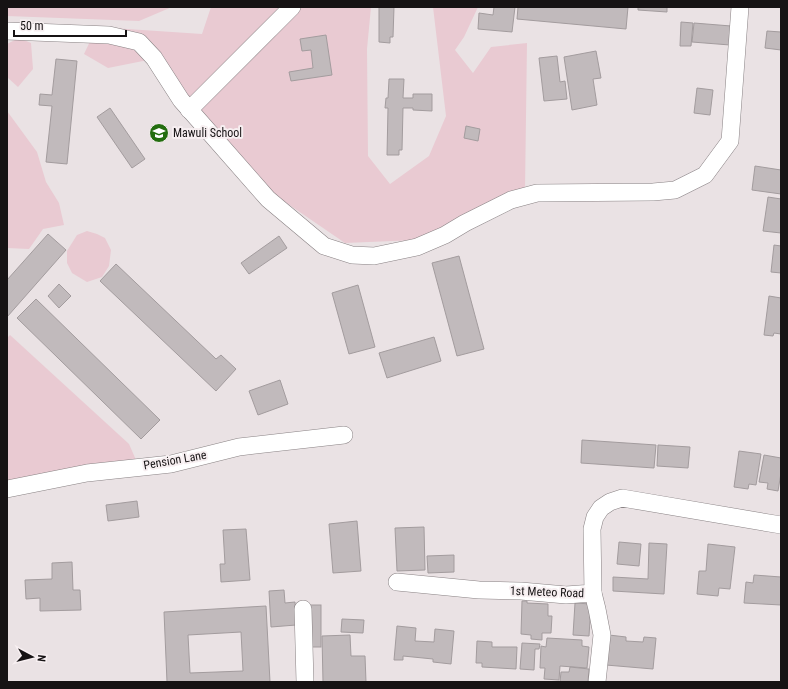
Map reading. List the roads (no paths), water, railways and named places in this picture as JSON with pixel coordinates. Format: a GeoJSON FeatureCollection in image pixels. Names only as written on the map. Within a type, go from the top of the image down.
{"type":"FeatureCollection","features":[{"type":"Feature","properties":{"kind":"street"},"geometry":{"type":"LineString","coordinates":[[189,110],[292,7]]}},
{"type":"Feature","properties":{"kind":"street"},"geometry":{"type":"LineString","coordinates":[[7,31],[109,35],[139,42],[154,58],[189,110],[268,199],[324,246],[352,255],[374,256],[417,247],[445,235],[465,223],[511,200],[537,193],[654,192],[675,190],[705,176],[730,141],[740,7]]}},
{"type":"Feature","properties":{"kind":"street","name":"Pension Lane"},"geometry":{"type":"LineString","coordinates":[[7,489],[87,473],[171,464],[239,447],[344,435]]}},
{"type":"Feature","properties":{"kind":"street","name":"1st Meteo Road"},"geometry":{"type":"LineString","coordinates":[[397,582],[479,590],[521,591],[566,595],[593,593],[592,529],[595,517],[601,508],[610,502],[622,498],[781,525]]}},
{"type":"Feature","properties":{"kind":"street"},"geometry":{"type":"LineString","coordinates":[[593,593],[602,635],[597,682]]}},
{"type":"Feature","properties":{"kind":"street"},"geometry":{"type":"LineString","coordinates":[[303,609],[305,682]]}},
{"type":"Feature","properties":{"kind":"place","name":"Mawuli School"},"geometry":{"type":"Point","coordinates":[159,133]}}]}
